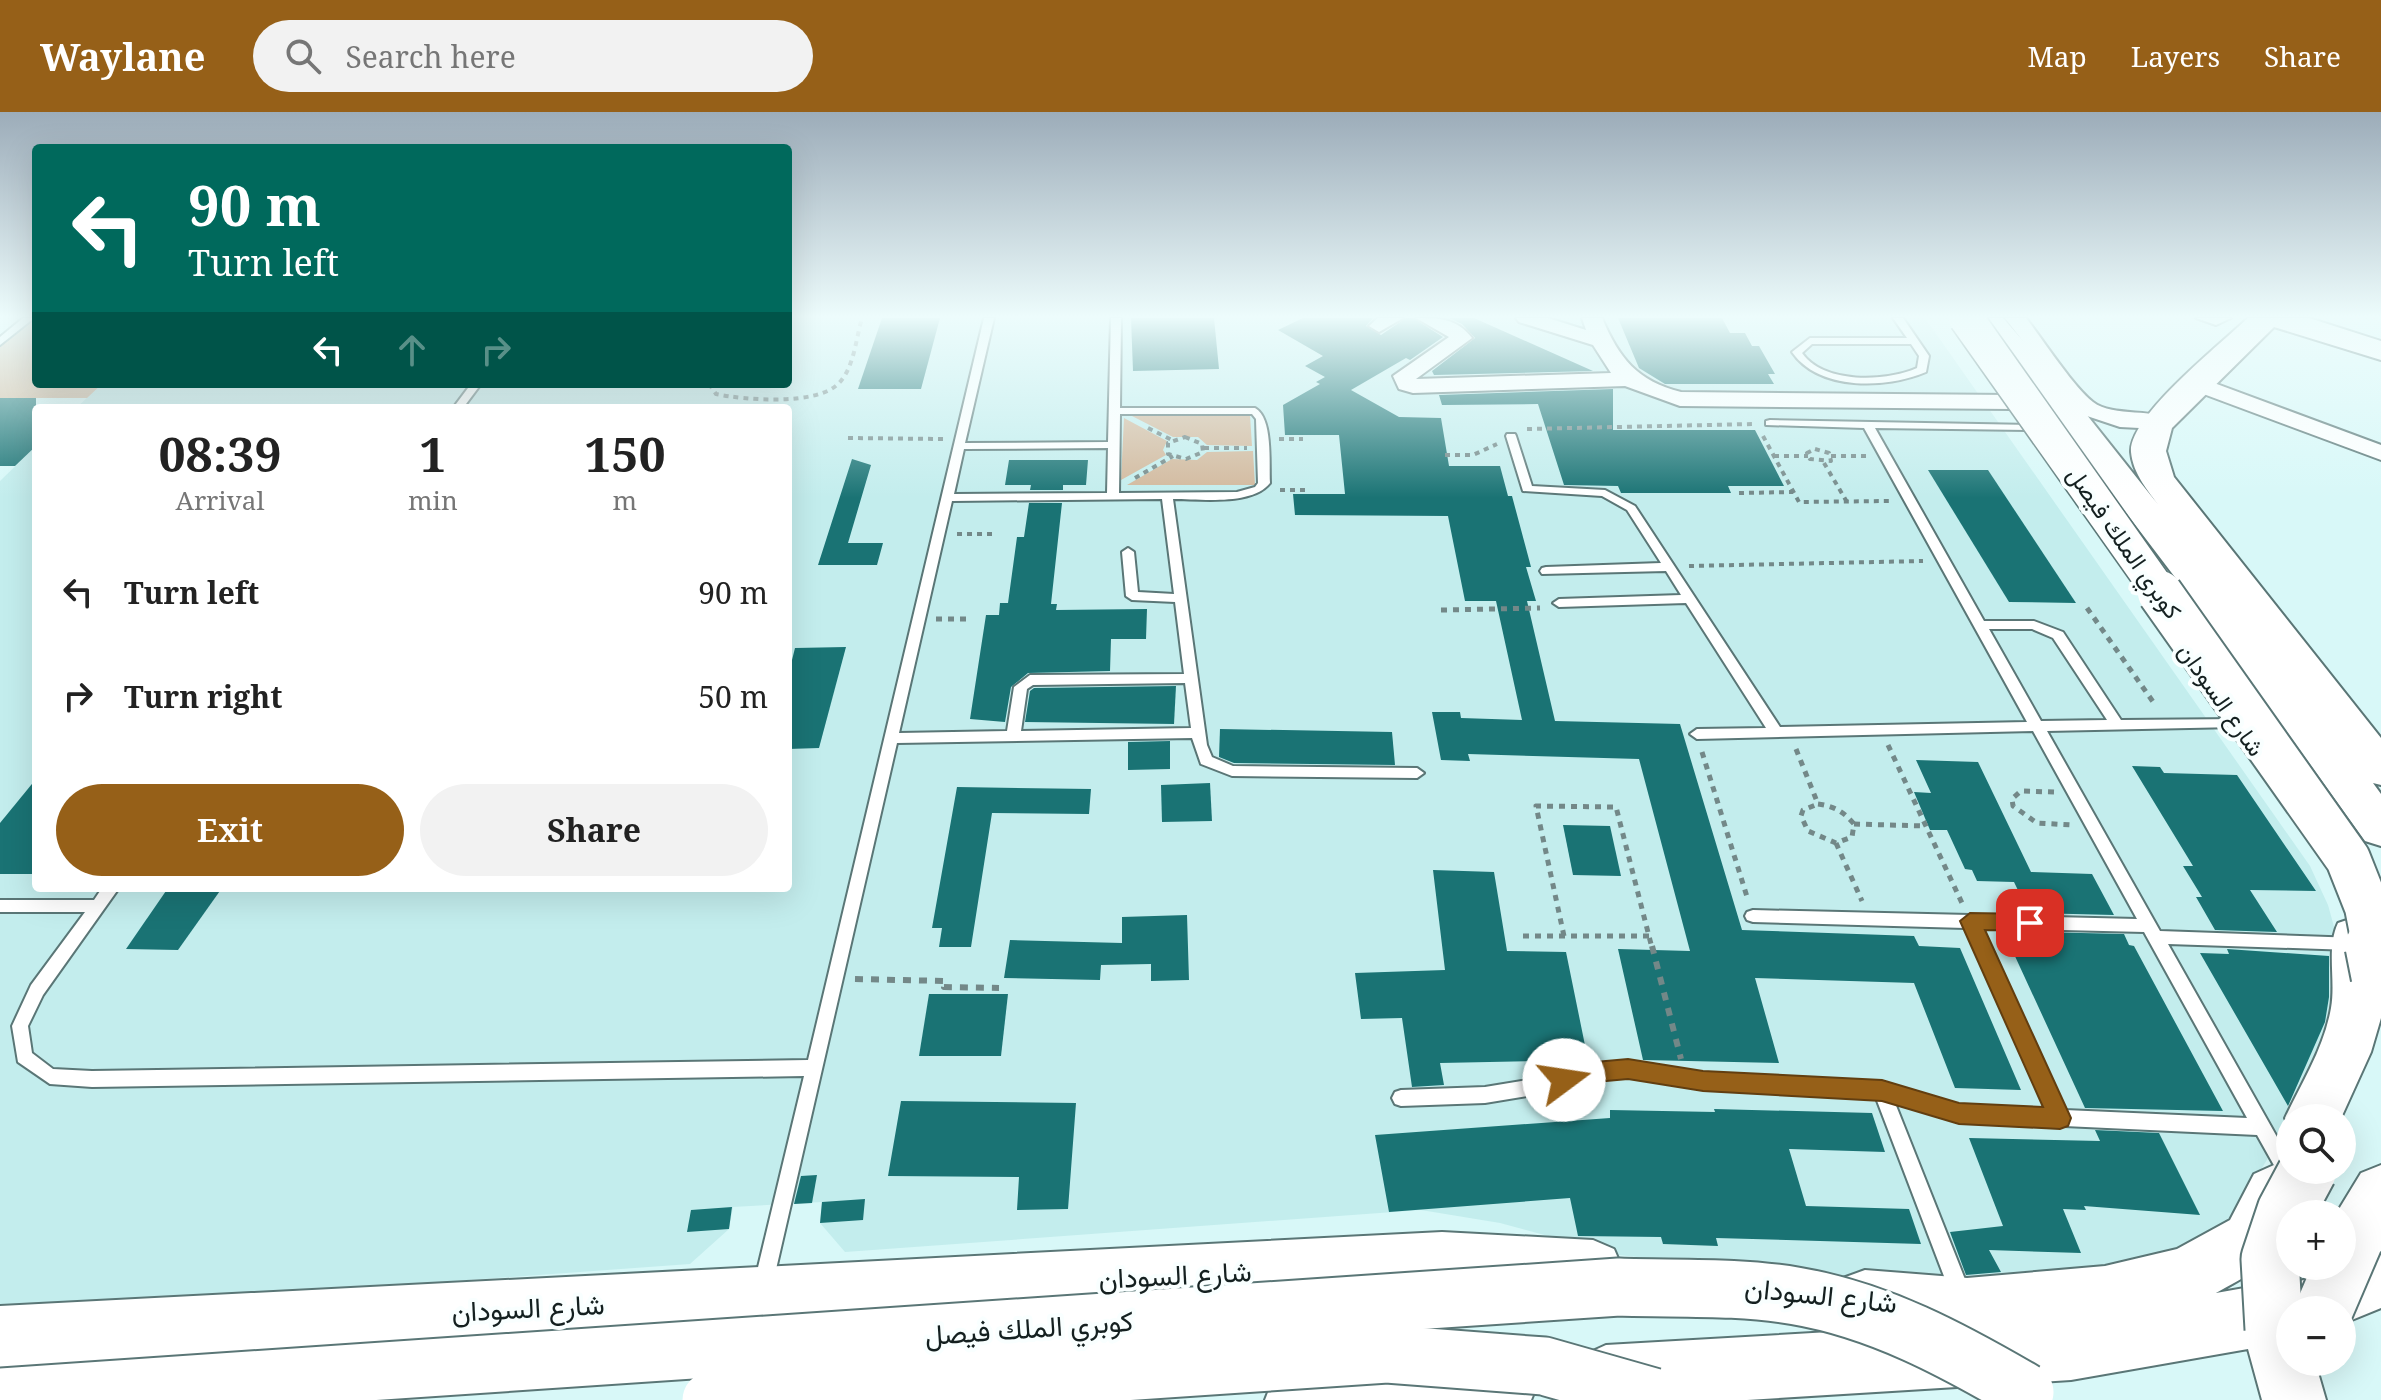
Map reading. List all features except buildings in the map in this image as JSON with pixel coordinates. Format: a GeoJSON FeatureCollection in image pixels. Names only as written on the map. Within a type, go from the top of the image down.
{"type":"FeatureCollection","features":[{"type":"Feature","properties":{"kind":"main road","name":"شارع السودان"},"geometry":{"type":"LineString","coordinates":[[1994,378],[2321,843],[2369,946],[2352,1040],[2320,1104]]}},
{"type":"Feature","properties":{"kind":"main road","name":"كوبري الملك فيصل"},"geometry":{"type":"LineString","coordinates":[[2008,378],[2348,859],[2367,907],[2380,976],[2371,1041],[2343,1104]]}},
{"type":"Feature","properties":{"kind":"main road","name":"كوبري الملك فيصل"},"geometry":{"type":"LineString","coordinates":[[2038,378],[2207,592],[2381,828]]}},
{"type":"Feature","properties":{"kind":"main road"},"geometry":{"type":"LineString","coordinates":[[2204,378],[2150,434],[2147,447],[2158,480],[2381,769]]}},
{"type":"Feature","properties":{"kind":"main road","name":"شارع السودان"},"geometry":{"type":"LineString","coordinates":[[0,1337],[1442,1262],[1532,1264],[1967,1309],[2105,1296],[2186,1277],[2251,1240],[2276,1183]]}},
{"type":"Feature","properties":{"kind":"main road"},"geometry":{"type":"LineString","coordinates":[[2287,1184],[2286,1211],[2270,1259],[2274,1329],[2294,1400]]}},
{"type":"Feature","properties":{"kind":"main road"},"geometry":{"type":"LineString","coordinates":[[2330,1296],[2354,1240],[2381,1192]]}},
{"type":"Feature","properties":{"kind":"main road"},"geometry":{"type":"LineString","coordinates":[[1442,1262],[1475,1281],[1497,1315],[1499,1353],[1479,1384]]}},
{"type":"Feature","properties":{"kind":"main road"},"geometry":{"type":"LineString","coordinates":[[2335,1296],[2364,1285],[2381,1269]]}},
{"type":"Feature","properties":{"kind":"main road","name":"كوبري الملك فيصل"},"geometry":{"type":"LineString","coordinates":[[0,1397],[1619,1287],[1795,1296],[1873,1314],[1955,1350],[2035,1400]]}},
{"type":"Feature","properties":{"kind":"main road"},"geometry":{"type":"LineString","coordinates":[[1297,1400],[1479,1384],[2071,1349],[2276,1313]]}},
{"type":"Feature","properties":{"kind":"main road","name":"كوبري الملك فيصل"},"geometry":{"type":"LineString","coordinates":[[711,1400],[1387,1354],[1544,1366],[1659,1400]]}},
{"type":"Feature","properties":{"kind":"main road"},"geometry":{"type":"LineString","coordinates":[[2287,1400],[2297,1376]]}},
{"type":"Feature","properties":{"kind":"street"},"geometry":{"type":"LineString","coordinates":[[1405,378],[1407,384],[1413,386],[1626,379],[1660,395],[1700,402],[2019,415]]}},
{"type":"Feature","properties":{"kind":"street"},"geometry":{"type":"LineString","coordinates":[[2062,378],[2086,408],[2120,420],[2159,422]]}},
{"type":"Feature","properties":{"kind":"street"},"geometry":{"type":"LineString","coordinates":[[2198,384],[2381,453]]}},
{"type":"Feature","properties":{"kind":"lane"},"geometry":{"type":"LineString","coordinates":[[762,1295],[975,378]]}},
{"type":"Feature","properties":{"kind":"lane"},"geometry":{"type":"LineString","coordinates":[[1113,493],[1115,378]]}},
{"type":"Feature","properties":{"kind":"lane"},"geometry":{"type":"LineString","coordinates":[[947,498],[1113,493],[1238,495],[1259,489],[1264,483],[1260,415],[1248,409],[1115,411]]}},
{"type":"Feature","properties":{"kind":"lane"},"geometry":{"type":"LineString","coordinates":[[1770,423],[1868,425],[2019,415]]}},
{"type":"Feature","properties":{"kind":"lane"},"geometry":{"type":"LineString","coordinates":[[1868,425],[2152,932],[2276,1140]]}},
{"type":"Feature","properties":{"kind":"lane"},"geometry":{"type":"LineString","coordinates":[[1511,436],[1527,489],[1589,490],[1621,499],[1631,508],[1689,599],[1783,732]]}},
{"type":"Feature","properties":{"kind":"lane"},"geometry":{"type":"LineString","coordinates":[[960,443],[1114,445]]}},
{"type":"Feature","properties":{"kind":"lane"},"geometry":{"type":"LineString","coordinates":[[1167,496],[1198,733],[1206,760],[1222,770],[1417,773]]}},
{"type":"Feature","properties":{"kind":"lane"},"geometry":{"type":"LineString","coordinates":[[1128,552],[1132,596],[1181,598]]}},
{"type":"Feature","properties":{"kind":"lane"},"geometry":{"type":"LineString","coordinates":[[1546,571],[1669,567]]}},
{"type":"Feature","properties":{"kind":"lane"},"geometry":{"type":"LineString","coordinates":[[1559,603],[1689,599]]}},
{"type":"Feature","properties":{"kind":"lane"},"geometry":{"type":"LineString","coordinates":[[1980,625],[2034,625],[2058,635],[2117,724]]}},
{"type":"Feature","properties":{"kind":"lane"},"geometry":{"type":"LineString","coordinates":[[1013,736],[1021,687],[1030,680],[1191,678]]}},
{"type":"Feature","properties":{"kind":"lane"},"geometry":{"type":"LineString","coordinates":[[1697,734],[2237,722]]}},
{"type":"Feature","properties":{"kind":"lane"},"geometry":{"type":"LineString","coordinates":[[891,738],[1198,733]]}},
{"type":"Feature","properties":{"kind":"lane"},"geometry":{"type":"LineString","coordinates":[[108,892],[37,990],[20,1026],[24,1057],[50,1076],[92,1079],[813,1068]]}},
{"type":"Feature","properties":{"kind":"lane"},"geometry":{"type":"LineString","coordinates":[[0,906],[98,906]]}},
{"type":"Feature","properties":{"kind":"lane"},"geometry":{"type":"LineString","coordinates":[[1753,916],[1970,921],[2369,946]]}},
{"type":"Feature","properties":{"kind":"lane"},"geometry":{"type":"LineString","coordinates":[[1970,921],[2060,1118]]}},
{"type":"Feature","properties":{"kind":"lane"},"geometry":{"type":"LineString","coordinates":[[1401,1098],[1512,1091],[1606,1070],[1628,1069],[1686,1079],[1882,1091],[1959,1113],[2060,1118],[2276,1156]]}},
{"type":"Feature","properties":{"kind":"lane"},"geometry":{"type":"LineString","coordinates":[[1882,1091],[1967,1309]]}},
{"type":"Feature","properties":{"kind":"path"},"geometry":{"type":"LineString","coordinates":[[710,388],[723,396],[799,397],[827,392],[842,378]]}},
{"type":"Feature","properties":{"kind":"path"},"geometry":{"type":"LineString","coordinates":[[1445,455],[1473,455],[1511,436],[1553,426],[1756,423],[1799,502],[1911,501]]}},
{"type":"Feature","properties":{"kind":"path"},"geometry":{"type":"LineString","coordinates":[[848,438],[960,443]]}},
{"type":"Feature","properties":{"kind":"path"},"geometry":{"type":"LineString","coordinates":[[1173,456],[1166,446],[1178,438],[1198,441],[1204,448]]}},
{"type":"Feature","properties":{"kind":"path"},"geometry":{"type":"LineString","coordinates":[[1113,493],[1173,456],[1193,458],[1204,448],[1263,448]]}},
{"type":"Feature","properties":{"kind":"path"},"geometry":{"type":"LineString","coordinates":[[1808,456],[1815,449],[1831,456],[1886,457]]}},
{"type":"Feature","properties":{"kind":"path"},"geometry":{"type":"LineString","coordinates":[[1774,456],[1808,456],[1824,463],[1847,502]]}},
{"type":"Feature","properties":{"kind":"path"},"geometry":{"type":"LineString","coordinates":[[1824,463],[1831,461],[1831,456]]}},
{"type":"Feature","properties":{"kind":"path"},"geometry":{"type":"LineString","coordinates":[[1259,489],[1309,490]]}},
{"type":"Feature","properties":{"kind":"path"},"geometry":{"type":"LineString","coordinates":[[1739,493],[1793,492]]}},
{"type":"Feature","properties":{"kind":"path"},"geometry":{"type":"LineString","coordinates":[[939,534],[996,534]]}},
{"type":"Feature","properties":{"kind":"path"},"geometry":{"type":"LineString","coordinates":[[1669,567],[1944,560]]}},
{"type":"Feature","properties":{"kind":"path"},"geometry":{"type":"LineString","coordinates":[[1441,610],[1540,608],[1559,603]]}},
{"type":"Feature","properties":{"kind":"path"},"geometry":{"type":"LineString","coordinates":[[2087,608],[2168,723]]}},
{"type":"Feature","properties":{"kind":"path"},"geometry":{"type":"LineString","coordinates":[[918,619],[971,619]]}},
{"type":"Feature","properties":{"kind":"path"},"geometry":{"type":"LineString","coordinates":[[1881,730],[1970,921]]}},
{"type":"Feature","properties":{"kind":"path"},"geometry":{"type":"LineString","coordinates":[[1783,732],[1818,804]]}},
{"type":"Feature","properties":{"kind":"path"},"geometry":{"type":"LineString","coordinates":[[1697,734],[1753,916]]}},
{"type":"Feature","properties":{"kind":"path"},"geometry":{"type":"LineString","coordinates":[[2075,793],[2021,791],[2012,799],[2018,813],[2037,823],[2093,826]]}},
{"type":"Feature","properties":{"kind":"path"},"geometry":{"type":"LineString","coordinates":[[1854,824],[1852,837],[1836,843],[1816,837],[1802,824],[1803,810],[1818,804],[1839,809],[1854,824],[1926,826]]}},
{"type":"Feature","properties":{"kind":"path"},"geometry":{"type":"LineString","coordinates":[[1564,936],[1536,806],[1616,807],[1686,1079]]}},
{"type":"Feature","properties":{"kind":"path"},"geometry":{"type":"LineString","coordinates":[[1836,843],[1870,919]]}},
{"type":"Feature","properties":{"kind":"path"},"geometry":{"type":"LineString","coordinates":[[1523,936],[1649,936]]}},
{"type":"Feature","properties":{"kind":"path"},"geometry":{"type":"LineString","coordinates":[[834,979],[945,981],[944,987],[999,988]]}},
{"type":"Feature","properties":{"kind":"shaded area"},"geometry":{"type":"Polygon","coordinates":[[[0,378],[32,378],[32,388],[98,388],[87,398],[0,398],[0,378]]]}},
{"type":"Feature","properties":{"kind":"shaded area"},"geometry":{"type":"Polygon","coordinates":[[[792,378],[1967,378],[2310,866],[2328,905],[2336,934],[2332,1025],[2295,1104],[2276,1104],[2274,1148],[2221,1236],[2204,1255],[2006,1283],[1875,1283],[1619,1255],[1500,1223],[1421,1210],[845,1252],[820,1223],[822,1202],[733,1207],[729,1229],[690,1264],[0,1314],[0,481],[32,450],[32,892],[792,892],[792,404],[80,404],[98,388],[792,388],[792,378]]]}},
{"type":"Feature","properties":{"kind":"shaded area"},"geometry":{"type":"Polygon","coordinates":[[[1250,415],[1252,446],[1207,445],[1198,437],[1173,437],[1132,416],[1250,415]]]}},
{"type":"Feature","properties":{"kind":"shaded area"},"geometry":{"type":"Polygon","coordinates":[[[1124,418],[1167,441],[1163,450],[1166,455],[1121,480],[1124,418]]]}},
{"type":"Feature","properties":{"kind":"shaded area"},"geometry":{"type":"Polygon","coordinates":[[[1253,451],[1255,485],[1127,485],[1172,459],[1197,460],[1207,452],[1253,451]]]}},
{"type":"Feature","properties":{"kind":"route"},"geometry":{"type":"LineString","coordinates":[[1564,1080],[1584,1073],[1628,1069],[1703,1081],[1882,1091],[1959,1113],[2060,1118],[1970,921],[2030,923]]}}]}
